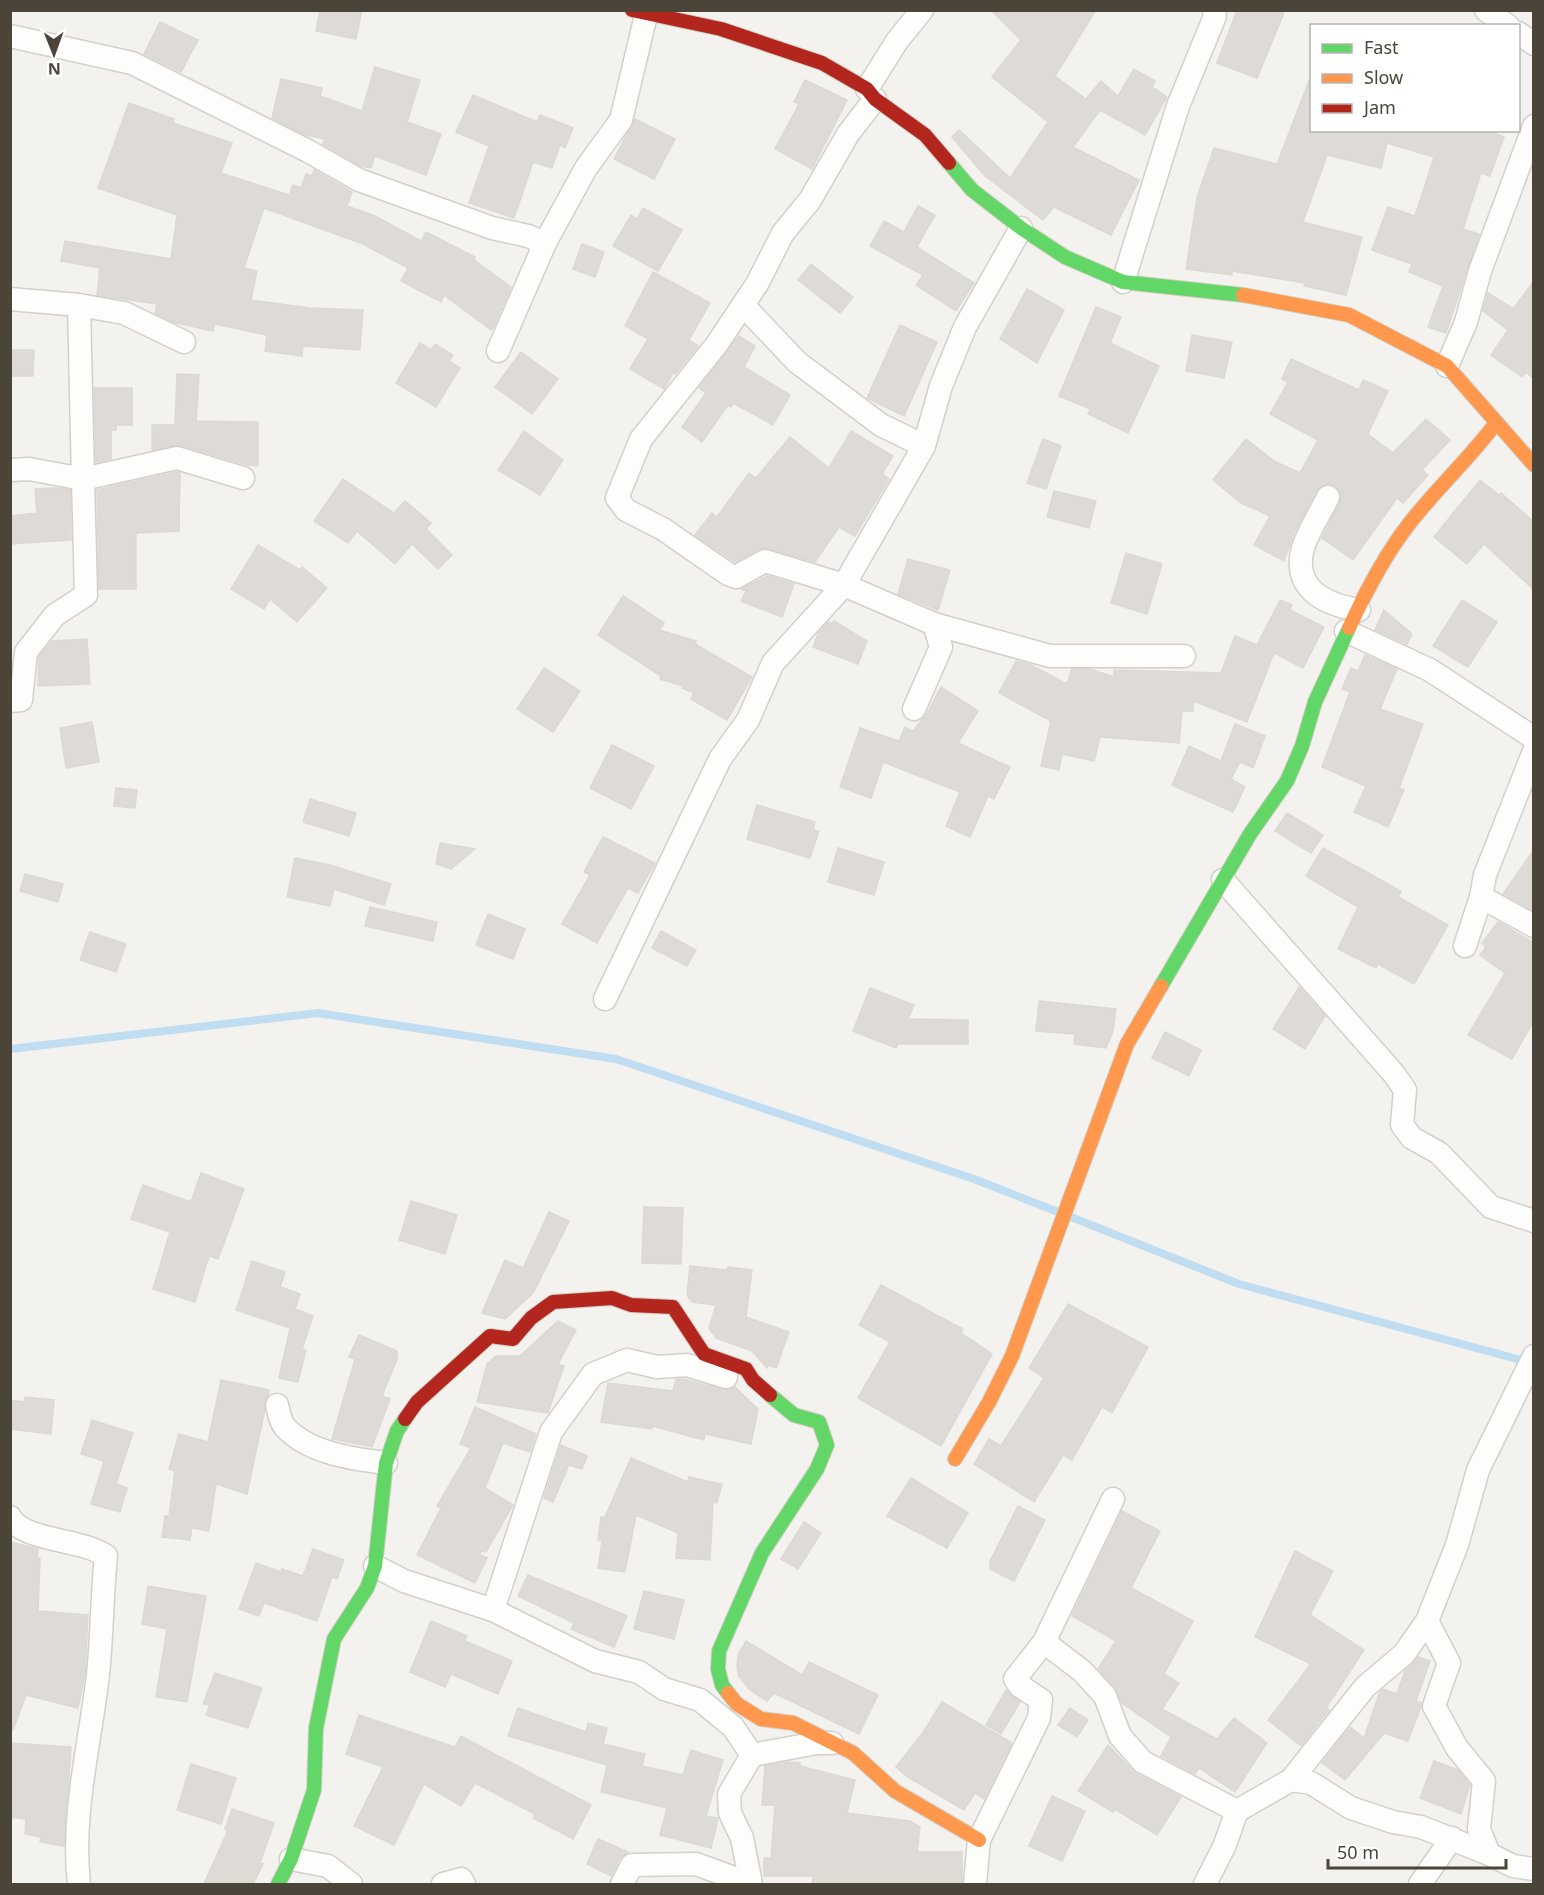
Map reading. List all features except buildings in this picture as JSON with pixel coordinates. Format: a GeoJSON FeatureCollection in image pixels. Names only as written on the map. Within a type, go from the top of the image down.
{"type":"FeatureCollection","features":[{"type":"Feature","properties":{"kind":"street"},"geometry":{"type":"LineString","coordinates":[[922,10],[897,41],[871,94],[810,200],[783,232],[743,305],[717,344],[641,439],[616,498],[626,510],[663,529],[728,574],[736,577],[765,561],[844,585],[934,624],[1050,656],[1184,656]]}},
{"type":"Feature","properties":{"kind":"street"},"geometry":{"type":"LineString","coordinates":[[1124,282],[1178,106],[1215,16],[1214,10]]}},
{"type":"Feature","properties":{"kind":"street"},"geometry":{"type":"LineString","coordinates":[[1486,10],[1505,24]]}},
{"type":"Feature","properties":{"kind":"street"},"geometry":{"type":"LineString","coordinates":[[498,351],[545,243],[586,168],[621,120],[642,12],[721,29],[811,59],[871,94],[925,135],[972,190],[1021,228],[1065,257],[1124,282],[1273,299],[1349,315],[1447,366],[1533,465]]}},
{"type":"Feature","properties":{"kind":"street"},"geometry":{"type":"LineString","coordinates":[[1520,34],[1533,44]]}},
{"type":"Feature","properties":{"kind":"street"},"geometry":{"type":"LineString","coordinates":[[10,36],[132,63],[308,151],[359,180],[545,243]]}},
{"type":"Feature","properties":{"kind":"street"},"geometry":{"type":"LineString","coordinates":[[1447,366],[1466,322],[1480,272],[1533,126]]}},
{"type":"Feature","properties":{"kind":"street"},"geometry":{"type":"LineString","coordinates":[[605,999],[720,759],[748,720],[773,663],[844,585],[924,446],[941,386],[965,327],[1021,228]]}},
{"type":"Feature","properties":{"kind":"street"},"geometry":{"type":"LineString","coordinates":[[10,299],[79,305],[124,313],[184,342]]}},
{"type":"Feature","properties":{"kind":"street"},"geometry":{"type":"LineString","coordinates":[[10,701],[21,700],[26,652],[55,615],[86,595],[79,305]]}},
{"type":"Feature","properties":{"kind":"street"},"geometry":{"type":"LineString","coordinates":[[743,305],[796,362],[881,425],[924,446]]}},
{"type":"Feature","properties":{"kind":"street"},"geometry":{"type":"LineString","coordinates":[[954,1459],[989,1402],[1012,1356],[1127,1044],[1250,834],[1287,781],[1302,746],[1315,702],[1346,631],[1359,610],[1371,578],[1409,524],[1473,454],[1496,423]]}},
{"type":"Feature","properties":{"kind":"street"},"geometry":{"type":"LineString","coordinates":[[10,470],[29,469],[83,479],[177,458],[243,478]]}},
{"type":"Feature","properties":{"kind":"street"},"geometry":{"type":"LineString","coordinates":[[1328,497],[1302,551],[1301,568],[1310,589],[1333,606],[1359,610]]}},
{"type":"Feature","properties":{"kind":"street"},"geometry":{"type":"LineString","coordinates":[[914,709],[941,646],[934,624]]}},
{"type":"Feature","properties":{"kind":"street"},"geometry":{"type":"LineString","coordinates":[[1346,631],[1430,670],[1533,738]]}},
{"type":"Feature","properties":{"kind":"street"},"geometry":{"type":"LineString","coordinates":[[1465,946],[1482,897],[1485,875],[1533,750]]}},
{"type":"Feature","properties":{"kind":"street"},"geometry":{"type":"LineString","coordinates":[[1223,880],[1394,1074],[1405,1090],[1402,1125],[1412,1138],[1439,1153],[1491,1207],[1533,1221]]}},
{"type":"Feature","properties":{"kind":"street"},"geometry":{"type":"LineString","coordinates":[[1482,897],[1533,926]]}},
{"type":"Feature","properties":{"kind":"street"},"geometry":{"type":"LineString","coordinates":[[278,1884],[291,1859],[314,1790],[316,1728],[334,1639],[367,1588],[375,1566],[386,1463],[397,1431],[426,1394],[490,1336],[513,1339],[531,1318],[554,1302],[612,1298],[631,1305],[673,1307],[704,1354],[746,1370],[753,1380],[794,1415],[819,1422],[827,1445],[817,1469],[762,1553],[719,1651],[718,1670],[722,1685],[737,1704],[761,1719],[793,1723],[853,1753],[895,1791],[979,1840]]}},
{"type":"Feature","properties":{"kind":"street"},"geometry":{"type":"LineString","coordinates":[[1205,1884],[1224,1847],[1237,1811],[1291,1780],[1365,1687],[1404,1654],[1427,1621],[1457,1545],[1478,1470],[1533,1356]]}},
{"type":"Feature","properties":{"kind":"street"},"geometry":{"type":"LineString","coordinates":[[493,1610],[551,1432],[593,1374],[627,1360],[657,1367],[687,1365],[718,1376],[749,1381],[770,1393]]}},
{"type":"Feature","properties":{"kind":"street"},"geometry":{"type":"LineString","coordinates":[[277,1405],[283,1426],[301,1441],[350,1458],[386,1463]]}},
{"type":"Feature","properties":{"kind":"street"},"geometry":{"type":"LineString","coordinates":[[975,1884],[979,1840],[1039,1718],[1041,1700],[1020,1686],[1015,1678],[1044,1642],[1113,1499]]}},
{"type":"Feature","properties":{"kind":"street"},"geometry":{"type":"LineString","coordinates":[[10,1517],[15,1526],[34,1534],[93,1547],[106,1556],[98,1674],[84,1762],[76,1861],[79,1884]]}},
{"type":"Feature","properties":{"kind":"street"},"geometry":{"type":"LineString","coordinates":[[375,1566],[404,1581],[493,1610],[595,1661],[639,1672],[664,1689],[700,1700],[733,1727],[752,1755]]}},
{"type":"Feature","properties":{"kind":"street"},"geometry":{"type":"LineString","coordinates":[[1427,1621],[1449,1663],[1434,1706],[1457,1748],[1484,1781],[1479,1829],[1489,1854]]}},
{"type":"Feature","properties":{"kind":"street"},"geometry":{"type":"LineString","coordinates":[[1044,1642],[1082,1671],[1105,1696],[1120,1736],[1143,1761],[1237,1811]]}},
{"type":"Feature","properties":{"kind":"street"},"geometry":{"type":"LineString","coordinates":[[622,1884],[632,1865],[696,1864],[751,1884],[742,1838],[730,1814],[729,1794],[752,1755],[758,1752],[818,1743],[834,1743]]}},
{"type":"Feature","properties":{"kind":"street"},"geometry":{"type":"LineString","coordinates":[[1291,1780],[1311,1783],[1351,1808],[1393,1822],[1421,1827],[1452,1838],[1514,1866],[1533,1869]]}},
{"type":"Feature","properties":{"kind":"street"},"geometry":{"type":"LineString","coordinates":[[1420,1884],[1452,1838]]}},
{"type":"Feature","properties":{"kind":"street"},"geometry":{"type":"LineString","coordinates":[[291,1859],[328,1866],[351,1884]]}},
{"type":"Feature","properties":{"kind":"street"},"geometry":{"type":"LineString","coordinates":[[443,1884],[461,1879],[464,1884]]}},
{"type":"Feature","properties":{"kind":"waterway"},"geometry":{"type":"LineString","coordinates":[[10,1049],[318,1013],[616,1059],[974,1179],[1058,1212]]}},
{"type":"Feature","properties":{"kind":"waterway"},"geometry":{"type":"LineString","coordinates":[[1071,1217],[1239,1284],[1528,1362]]}},
{"type":"Feature","properties":{"kind":"traffic: fast"},"geometry":{"type":"LineString","coordinates":[[949,163],[972,190],[1021,228],[1065,257],[1123,282],[1243,295]]}},
{"type":"Feature","properties":{"kind":"traffic: fast"},"geometry":{"type":"LineString","coordinates":[[1161,986],[1250,834],[1287,781],[1302,746],[1315,702],[1349,628]]}},
{"type":"Feature","properties":{"kind":"traffic: fast"},"geometry":{"type":"LineString","coordinates":[[728,1693],[722,1685],[718,1669],[719,1651],[762,1553],[817,1469],[827,1445],[819,1422],[794,1415],[770,1395]]}},
{"type":"Feature","properties":{"kind":"traffic: fast"},"geometry":{"type":"LineString","coordinates":[[278,1884],[291,1859],[314,1790],[316,1728],[334,1639],[367,1588],[375,1566],[386,1463],[397,1431],[405,1419]]}},
{"type":"Feature","properties":{"kind":"traffic: slow"},"geometry":{"type":"LineString","coordinates":[[1243,295],[1349,315],[1447,366],[1534,465]]}},
{"type":"Feature","properties":{"kind":"traffic: slow"},"geometry":{"type":"LineString","coordinates":[[1349,628],[1376,574],[1400,536],[1496,423]]}},
{"type":"Feature","properties":{"kind":"traffic: slow"},"geometry":{"type":"LineString","coordinates":[[955,1459],[989,1402],[1012,1356],[1127,1044],[1161,986]]}},
{"type":"Feature","properties":{"kind":"traffic: slow"},"geometry":{"type":"LineString","coordinates":[[728,1693],[737,1704],[761,1719],[793,1723],[853,1753],[895,1791],[979,1840]]}},
{"type":"Feature","properties":{"kind":"traffic: jam"},"geometry":{"type":"LineString","coordinates":[[632,10],[721,29],[822,63],[867,89],[875,99],[925,135],[949,163]]}},
{"type":"Feature","properties":{"kind":"traffic: jam"},"geometry":{"type":"LineString","coordinates":[[405,1419],[417,1402],[490,1336],[513,1339],[531,1318],[553,1302],[612,1298],[631,1305],[673,1307],[704,1354],[746,1369],[753,1380],[770,1395]]}}]}
